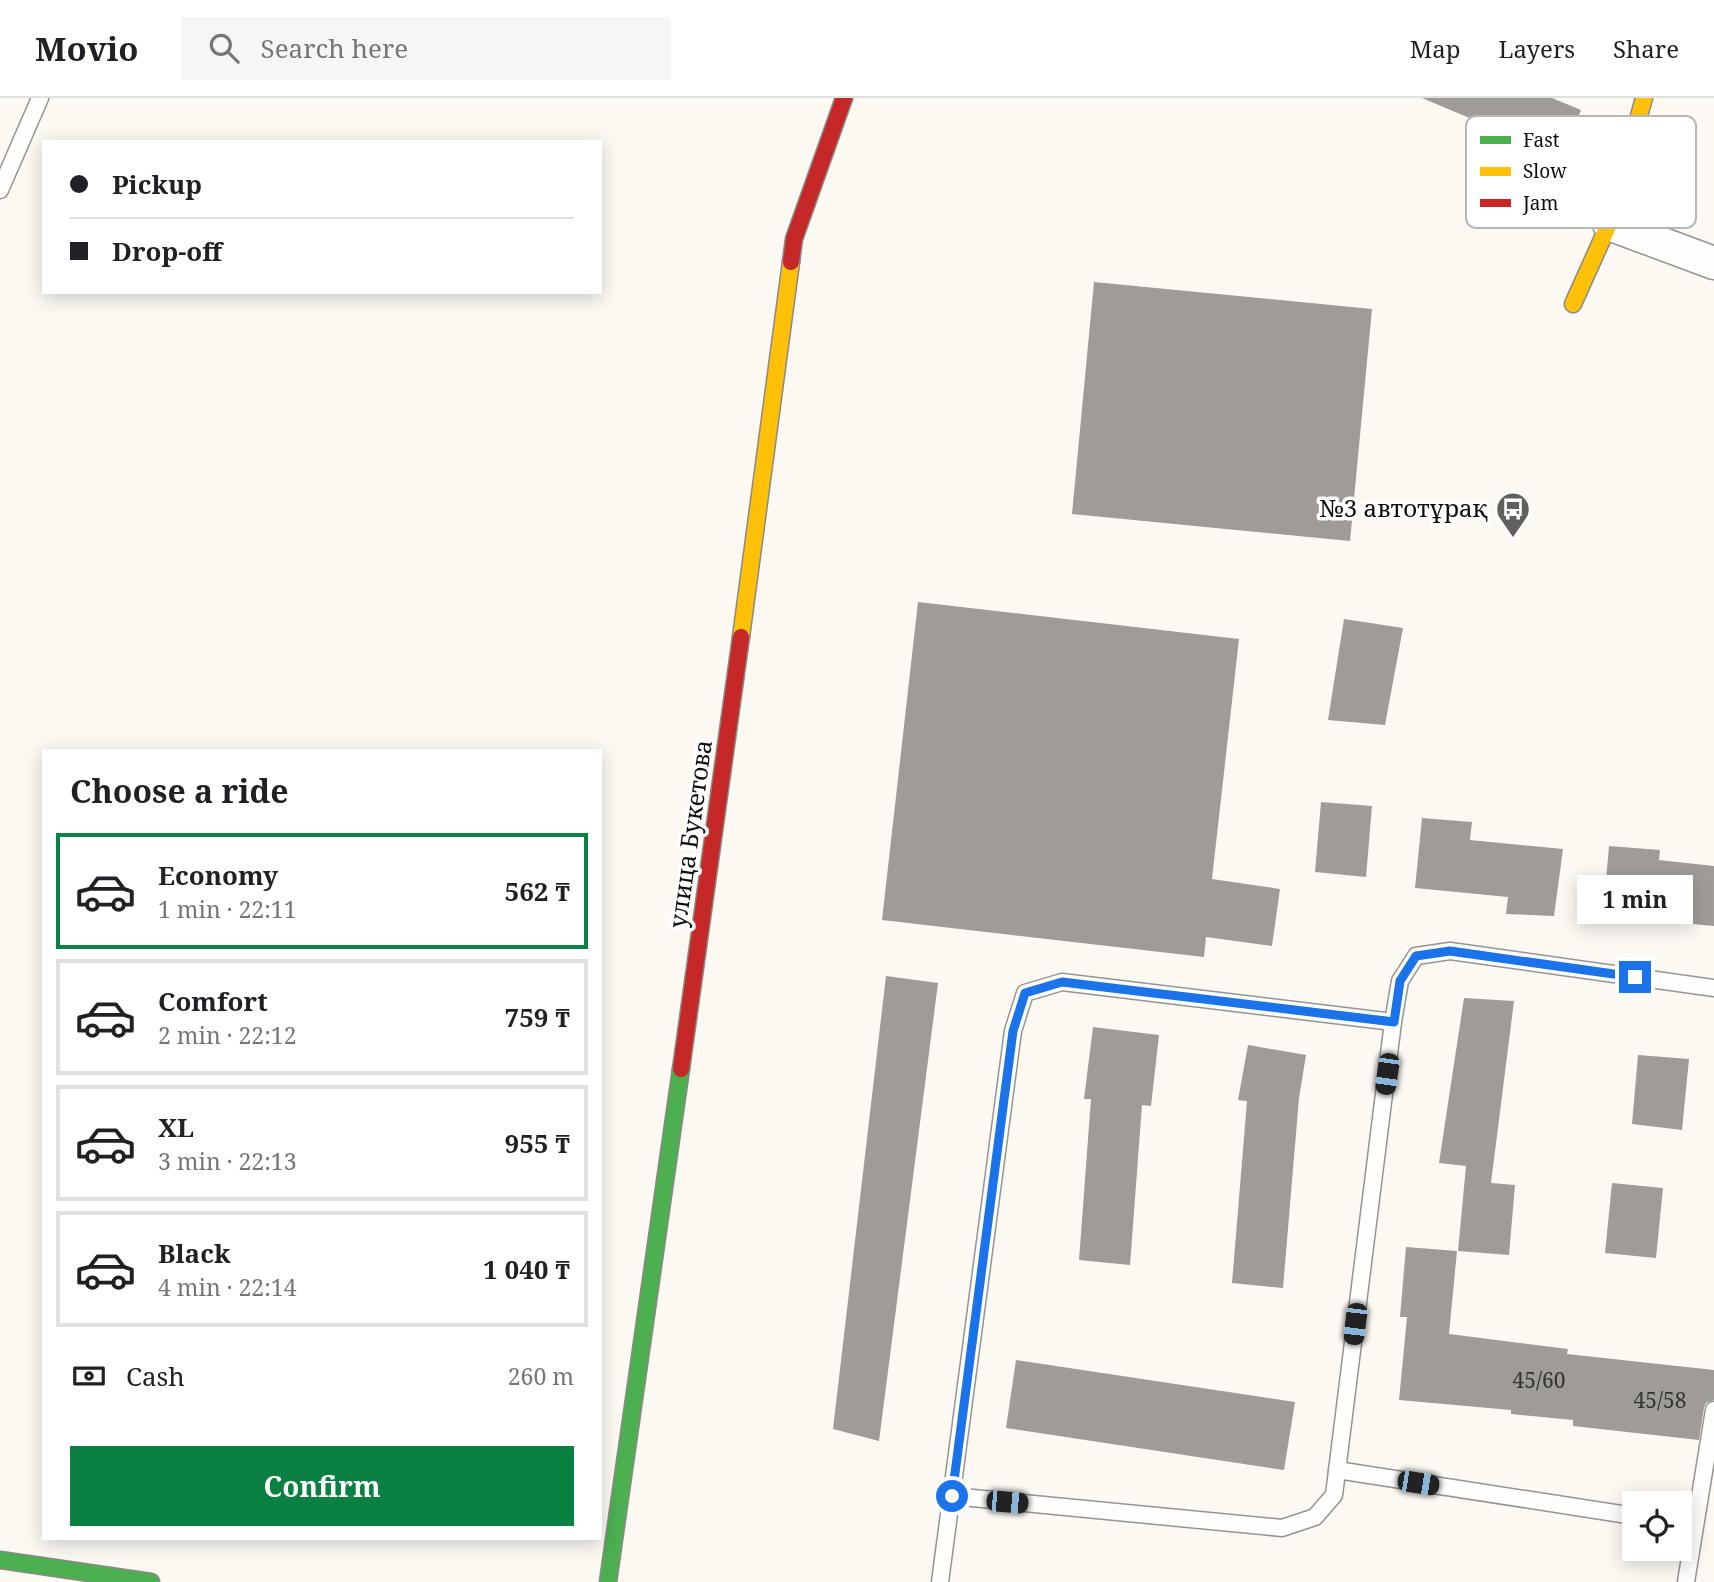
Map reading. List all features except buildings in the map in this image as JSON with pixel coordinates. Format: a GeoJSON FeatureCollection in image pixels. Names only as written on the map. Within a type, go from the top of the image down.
{"type":"FeatureCollection","features":[{"type":"Feature","properties":{"kind":"street","name":"улица Букетова"},"geometry":{"type":"LineString","coordinates":[[608,1582],[708,879],[794,239],[844,98]]}},
{"type":"Feature","properties":{"kind":"street"},"geometry":{"type":"LineString","coordinates":[[1639,116],[1644,98]]}},
{"type":"Feature","properties":{"kind":"street"},"geometry":{"type":"LineString","coordinates":[[1573,304],[1607,228]]}},
{"type":"Feature","properties":{"kind":"street"},"geometry":{"type":"LineString","coordinates":[[1620,228],[1714,263]]}},
{"type":"Feature","properties":{"kind":"street"},"geometry":{"type":"LineString","coordinates":[[0,1560],[114,1579],[151,1582]]}},
{"type":"Feature","properties":{"kind":"lane"},"geometry":{"type":"LineString","coordinates":[[0,190],[40,98]]}},
{"type":"Feature","properties":{"kind":"lane"},"geometry":{"type":"LineString","coordinates":[[952,1496],[1282,1528],[1315,1517],[1334,1495],[1400,981],[1416,956],[1450,951],[1714,988]]}},
{"type":"Feature","properties":{"kind":"lane"},"geometry":{"type":"LineString","coordinates":[[940,1582],[1013,1031],[1025,993],[1062,982],[1394,1022]]}},
{"type":"Feature","properties":{"kind":"lane"},"geometry":{"type":"LineString","coordinates":[[1692,1506],[1714,1410]]}},
{"type":"Feature","properties":{"kind":"lane"},"geometry":{"type":"LineString","coordinates":[[1337,1470],[1622,1514]]}},
{"type":"Feature","properties":{"kind":"lane"},"geometry":{"type":"LineString","coordinates":[[1686,1582],[1687,1561]]}},
{"type":"Feature","properties":{"kind":"traffic: fast"},"geometry":{"type":"LineString","coordinates":[[608,1582],[681,1069]]}},
{"type":"Feature","properties":{"kind":"traffic: fast"},"geometry":{"type":"LineString","coordinates":[[0,1560],[151,1582]]}},
{"type":"Feature","properties":{"kind":"traffic: slow"},"geometry":{"type":"LineString","coordinates":[[1639,116],[1644,98]]}},
{"type":"Feature","properties":{"kind":"traffic: slow"},"geometry":{"type":"LineString","coordinates":[[1573,304],[1607,228]]}},
{"type":"Feature","properties":{"kind":"traffic: slow"},"geometry":{"type":"LineString","coordinates":[[741,637],[791,262]]}},
{"type":"Feature","properties":{"kind":"traffic: jam"},"geometry":{"type":"LineString","coordinates":[[791,262],[794,239],[844,98]]}},
{"type":"Feature","properties":{"kind":"traffic: jam"},"geometry":{"type":"LineString","coordinates":[[681,1069],[741,637]]}},
{"type":"Feature","properties":{"kind":"place","name":"№3 автотұрақ"},"geometry":{"type":"Point","coordinates":[1513,539]}},
{"type":"Feature","properties":{"kind":"route"},"geometry":{"type":"LineString","coordinates":[[952,1496],[1013,1031],[1025,993],[1062,982],[1394,1022],[1400,981],[1416,956],[1450,951],[1635,977]]}}]}
